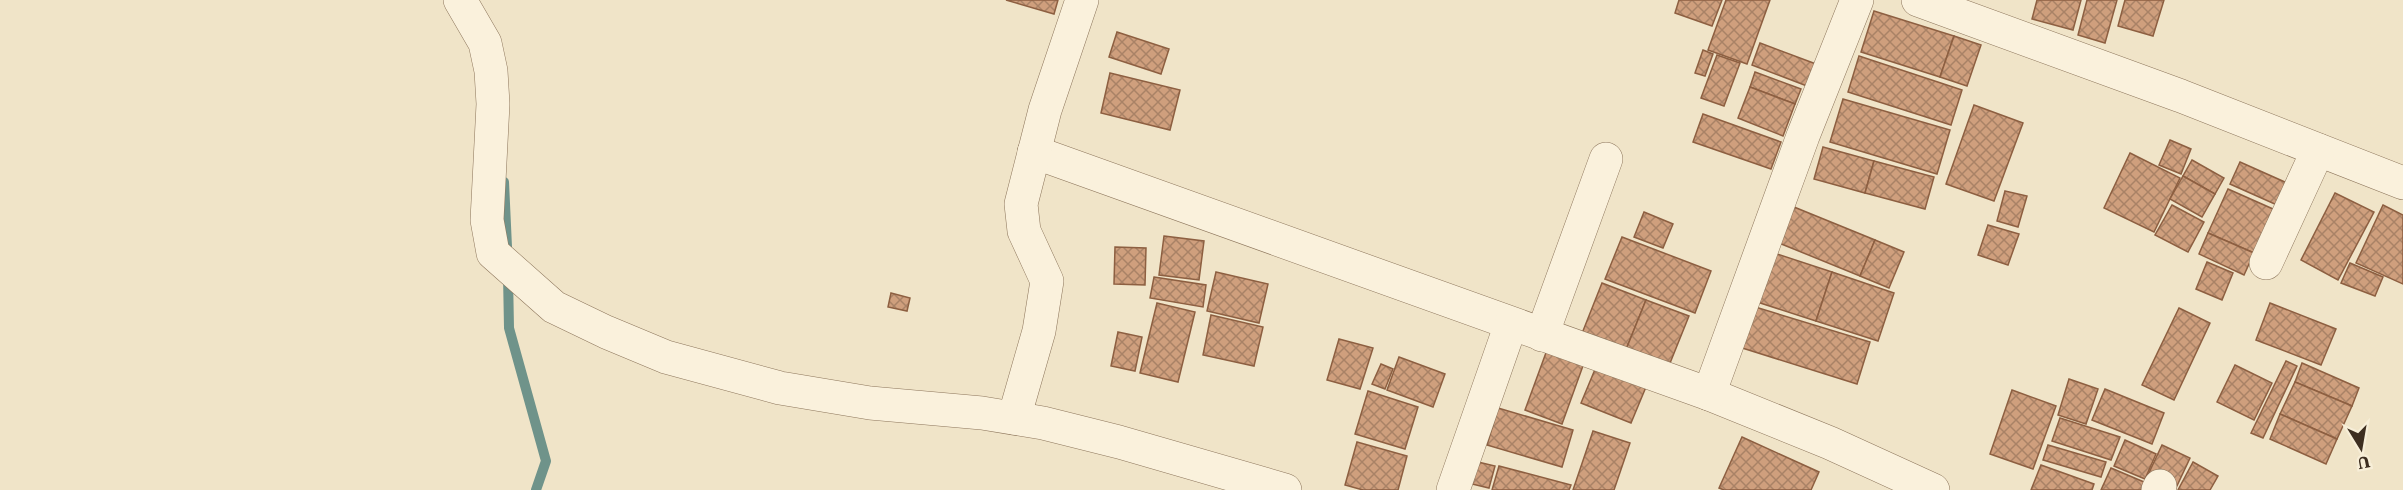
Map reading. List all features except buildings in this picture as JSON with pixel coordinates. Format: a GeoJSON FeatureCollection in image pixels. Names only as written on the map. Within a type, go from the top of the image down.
{"type":"FeatureCollection","features":[{"type":"Feature","properties":{"kind":"street"},"geometry":{"type":"LineString","coordinates":[[460,0],[485,43],[491,71],[493,104],[487,220],[493,253],[554,307],[666,357],[780,388],[870,402],[1014,418],[1119,442],[1286,490]]}},
{"type":"Feature","properties":{"kind":"street"},"geometry":{"type":"LineString","coordinates":[[1014,418],[1039,331],[1047,281],[1024,231],[1021,204],[1045,110],[1082,0]]}},
{"type":"Feature","properties":{"kind":"street"},"geometry":{"type":"LineString","coordinates":[[1709,394],[1803,136],[1857,0]]}},
{"type":"Feature","properties":{"kind":"street"},"geometry":{"type":"LineString","coordinates":[[1918,0],[2181,96],[2403,183]]}},
{"type":"Feature","properties":{"kind":"street"},"geometry":{"type":"LineString","coordinates":[[2266,263],[2318,150]]}},
{"type":"Feature","properties":{"kind":"street"},"geometry":{"type":"LineString","coordinates":[[1034,152],[1709,394],[1830,443],[1933,490]]}},
{"type":"Feature","properties":{"kind":"street"},"geometry":{"type":"LineString","coordinates":[[1542,335],[1606,159]]}},
{"type":"Feature","properties":{"kind":"street"},"geometry":{"type":"LineString","coordinates":[[1453,490],[1511,324]]}},
{"type":"Feature","properties":{"kind":"waterway"},"geometry":{"type":"LineString","coordinates":[[504,182],[507,247]]}},
{"type":"Feature","properties":{"kind":"waterway"},"geometry":{"type":"LineString","coordinates":[[508,275],[509,328],[546,461],[536,490]]}}]}
